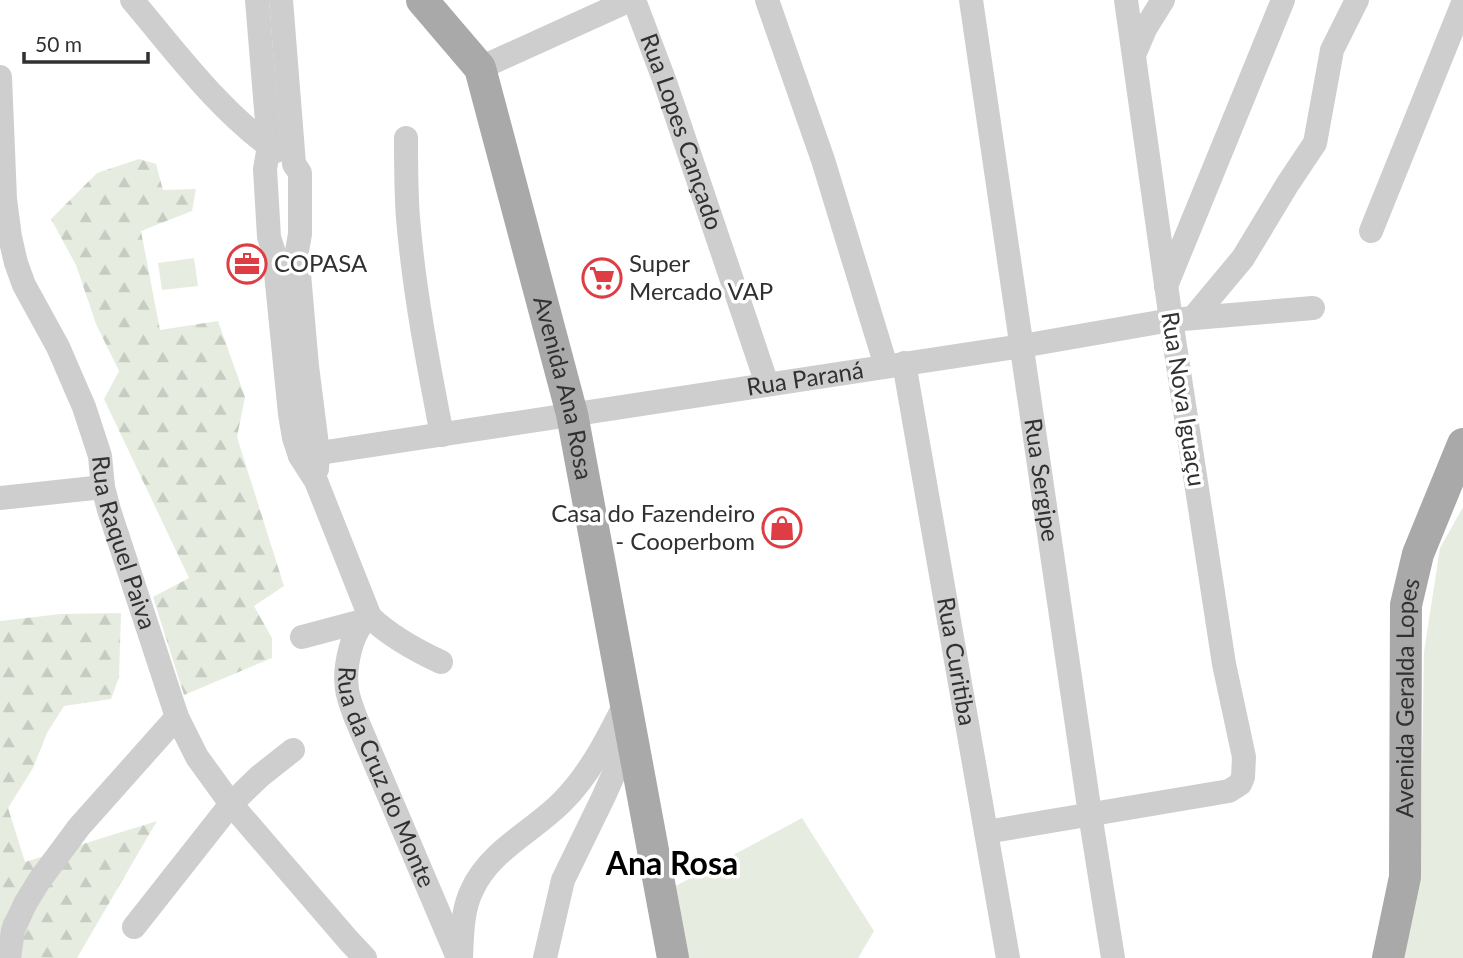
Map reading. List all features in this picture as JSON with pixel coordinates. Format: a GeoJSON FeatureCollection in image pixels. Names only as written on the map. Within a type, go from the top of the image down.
{"type":"FeatureCollection","features":[{"type":"Feature","properties":{"kind":"main road"},"geometry":{"type":"LineString","coordinates":[[422,0],[480,68]]}},
{"type":"Feature","properties":{"kind":"main road","name":"Avenida Ana Rosa"},"geometry":{"type":"LineString","coordinates":[[480,68],[572,414],[673,958]]}},
{"type":"Feature","properties":{"kind":"main road","name":"Avenida Geralda Lopes"},"geometry":{"type":"LineString","coordinates":[[1388,958],[1405,877],[1406,606],[1418,554],[1463,444]]}},
{"type":"Feature","properties":{"kind":"street"},"geometry":{"type":"LineString","coordinates":[[132,0],[224,107],[294,164],[300,173],[300,234],[297,251],[307,366],[309,455]]}},
{"type":"Feature","properties":{"kind":"street"},"geometry":{"type":"LineString","coordinates":[[257,0],[269,146],[265,169],[269,237],[274,253],[290,414],[309,455],[366,619],[402,643],[441,662]]}},
{"type":"Feature","properties":{"kind":"street"},"geometry":{"type":"LineString","coordinates":[[281,0],[294,164]]}},
{"type":"Feature","properties":{"kind":"street"},"geometry":{"type":"LineString","coordinates":[[480,68],[632,0]]}},
{"type":"Feature","properties":{"kind":"street","name":"Rua Lopes Cançado"},"geometry":{"type":"LineString","coordinates":[[632,0],[666,82],[767,384]]}},
{"type":"Feature","properties":{"kind":"street","name":"Rua Curitiba"},"geometry":{"type":"LineString","coordinates":[[767,0],[895,365],[1008,958]]}},
{"type":"Feature","properties":{"kind":"street","name":"Rua Sergipe"},"geometry":{"type":"LineString","coordinates":[[971,0],[1113,958]]}},
{"type":"Feature","properties":{"kind":"street","name":"Rua Nova Iguaçu"},"geometry":{"type":"LineString","coordinates":[[1090,814],[1229,791],[1240,784],[1243,778],[1244,757],[1224,664],[1182,319],[1166,286],[1126,0]]}},
{"type":"Feature","properties":{"kind":"street"},"geometry":{"type":"LineString","coordinates":[[1133,56],[1145,29],[1163,0]]}},
{"type":"Feature","properties":{"kind":"street"},"geometry":{"type":"LineString","coordinates":[[1166,286],[1283,0]]}},
{"type":"Feature","properties":{"kind":"street"},"geometry":{"type":"LineString","coordinates":[[1182,319],[1243,258],[1315,143],[1332,50],[1357,0]]}},
{"type":"Feature","properties":{"kind":"street"},"geometry":{"type":"LineString","coordinates":[[1371,231],[1463,3]]}},
{"type":"Feature","properties":{"kind":"street","name":"Rua Raquel Paiva"},"geometry":{"type":"LineString","coordinates":[[0,77],[5,199],[16,263],[23,285],[58,347],[84,407],[100,456],[103,487],[118,540],[177,717],[197,757],[230,804],[365,958]]}},
{"type":"Feature","properties":{"kind":"street"},"geometry":{"type":"LineString","coordinates":[[406,138],[408,218],[413,262],[442,435]]}},
{"type":"Feature","properties":{"kind":"street","name":"Rua Paraná"},"geometry":{"type":"LineString","coordinates":[[309,455],[1182,319],[1312,308]]}},
{"type":"Feature","properties":{"kind":"street"},"geometry":{"type":"LineString","coordinates":[[0,498],[103,487]]}},
{"type":"Feature","properties":{"kind":"street"},"geometry":{"type":"LineString","coordinates":[[302,637],[366,619]]}},
{"type":"Feature","properties":{"kind":"street","name":"Rua da Cruz do Monte"},"geometry":{"type":"LineString","coordinates":[[366,619],[349,656],[347,691],[355,716],[459,958]]}},
{"type":"Feature","properties":{"kind":"street"},"geometry":{"type":"LineString","coordinates":[[459,958],[465,911],[479,877],[511,844],[565,800],[628,716]]}},
{"type":"Feature","properties":{"kind":"street"},"geometry":{"type":"LineString","coordinates":[[545,958],[563,880],[625,749],[628,716]]}},
{"type":"Feature","properties":{"kind":"street"},"geometry":{"type":"LineString","coordinates":[[9,958],[13,930],[38,881],[79,827],[177,717]]}},
{"type":"Feature","properties":{"kind":"street"},"geometry":{"type":"LineString","coordinates":[[134,927],[230,804],[293,750]]}},
{"type":"Feature","properties":{"kind":"street"},"geometry":{"type":"LineString","coordinates":[[986,832],[1090,814]]}},
{"type":"Feature","properties":{"kind":"green space"},"geometry":{"type":"Polygon","coordinates":[[[139,159],[156,164],[163,190],[196,189],[192,211],[141,231],[160,330],[218,321],[245,397],[237,437],[284,586],[254,606],[272,638],[272,658],[184,695],[153,597],[189,578],[104,399],[119,371],[96,324],[76,265],[51,219],[97,173],[139,159]]]}},
{"type":"Feature","properties":{"kind":"green space"},"geometry":{"type":"Polygon","coordinates":[[[194,258],[198,286],[162,290],[158,263],[194,258]]]}},
{"type":"Feature","properties":{"kind":"green space"},"geometry":{"type":"Polygon","coordinates":[[[1463,507],[1463,958],[1402,958],[1421,831],[1424,652],[1440,548],[1463,507]]]}},
{"type":"Feature","properties":{"kind":"green space"},"geometry":{"type":"Polygon","coordinates":[[[121,613],[119,677],[111,699],[64,706],[47,733],[33,768],[8,808],[25,862],[157,821],[77,958],[0,958],[0,621],[61,614],[121,613]]]}},
{"type":"Feature","properties":{"kind":"green space"},"geometry":{"type":"Polygon","coordinates":[[[802,818],[874,931],[858,958],[683,958],[670,889],[802,818]]]}},
{"type":"Feature","properties":{"kind":"place","name":"COPASA"},"geometry":{"type":"Point","coordinates":[247,264]}},
{"type":"Feature","properties":{"kind":"place","name":"Super Mercado VAP"},"geometry":{"type":"Point","coordinates":[602,278]}},
{"type":"Feature","properties":{"kind":"place","name":"Casa do Fazendeiro - Cooperbom"},"geometry":{"type":"Point","coordinates":[782,528]}},
{"type":"Feature","properties":{"kind":"district","name":"Ana Rosa"},"geometry":{"type":"Point","coordinates":[672,864]}}]}
